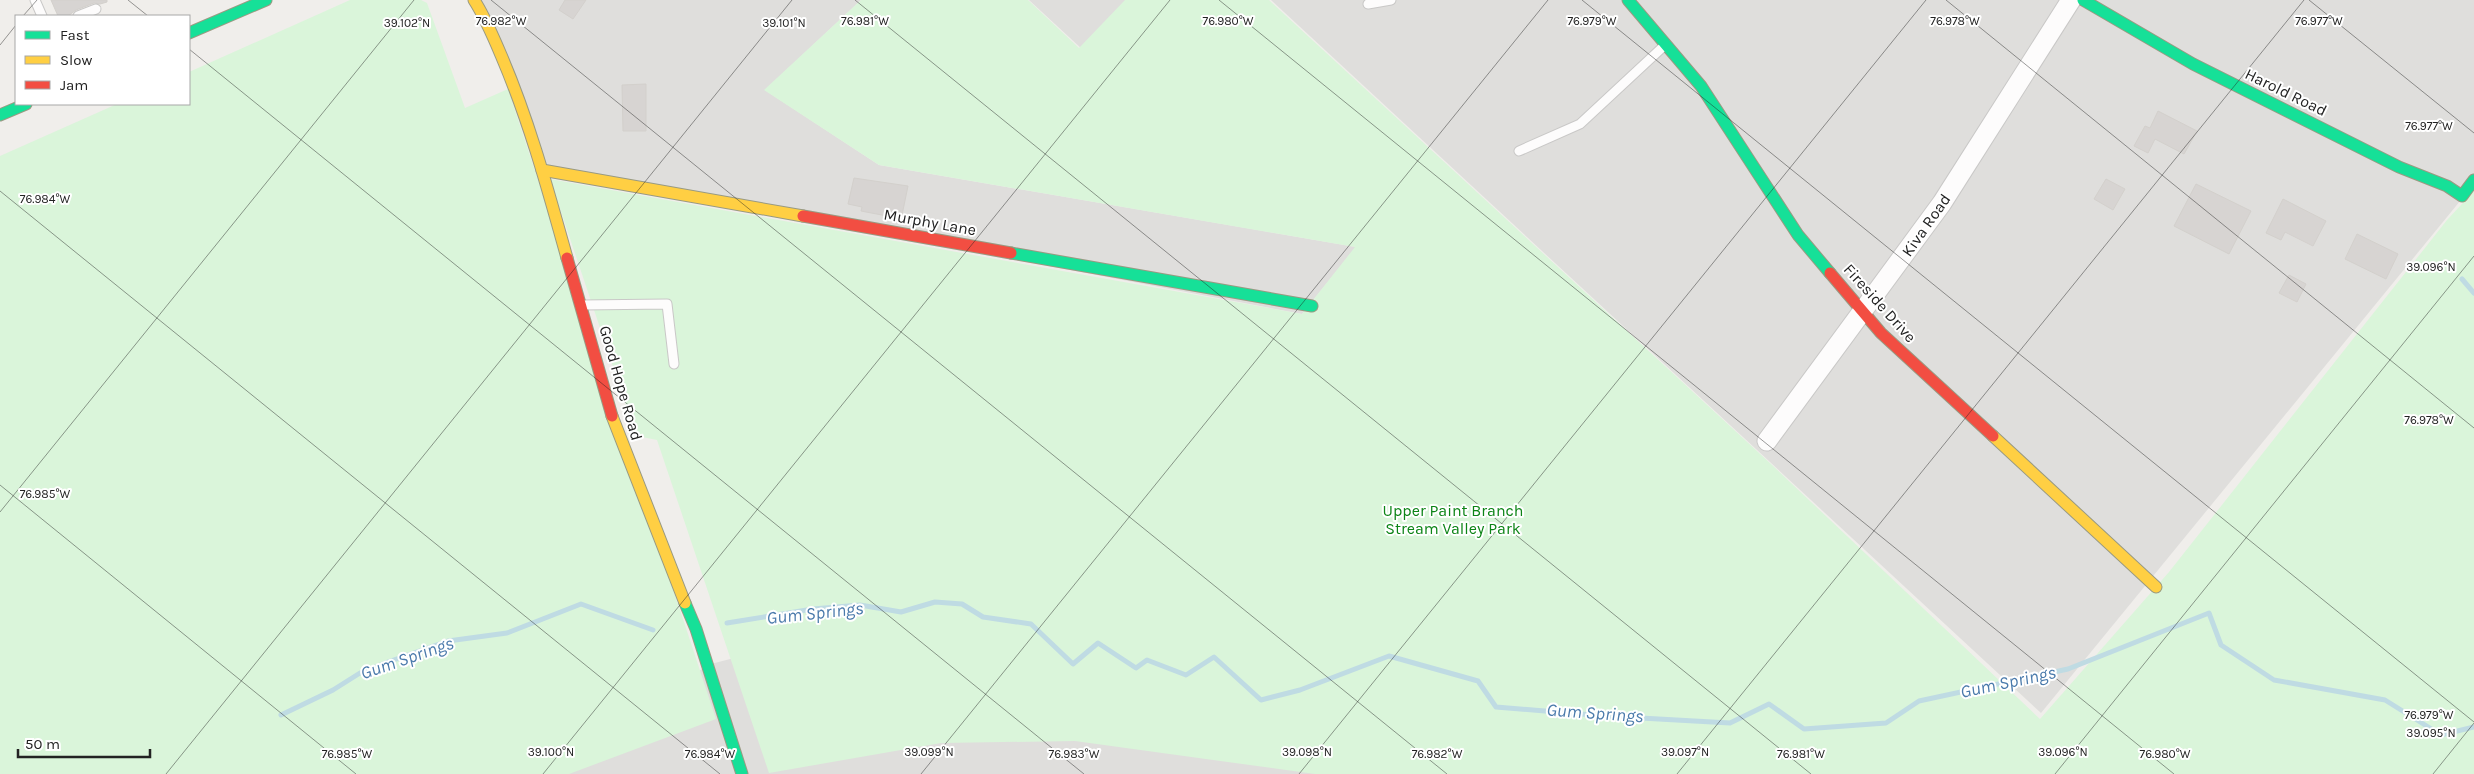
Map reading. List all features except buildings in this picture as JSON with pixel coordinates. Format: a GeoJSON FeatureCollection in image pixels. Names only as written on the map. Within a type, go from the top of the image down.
{"type":"FeatureCollection","features":[{"type":"Feature","properties":{"kind":"street"},"geometry":{"type":"LineString","coordinates":[[190,33],[266,0]]}},
{"type":"Feature","properties":{"kind":"street","name":"Good Hope Road"},"geometry":{"type":"LineString","coordinates":[[474,0],[484,14],[513,83],[542,170],[582,304],[617,433],[696,629],[742,774]]}},
{"type":"Feature","properties":{"kind":"street","name":"Fireside Drive"},"geometry":{"type":"LineString","coordinates":[[1628,0],[1701,86],[1798,234],[1881,333],[2156,587]]}},
{"type":"Feature","properties":{"kind":"street","name":"Kiva Road"},"geometry":{"type":"LineString","coordinates":[[1767,441],[1942,203],[2071,0]]}},
{"type":"Feature","properties":{"kind":"street","name":"Harold Road"},"geometry":{"type":"LineString","coordinates":[[2083,0],[2193,64],[2399,166],[2447,186],[2462,196],[2474,180]]}},
{"type":"Feature","properties":{"kind":"street"},"geometry":{"type":"LineString","coordinates":[[1,112],[23,105]]}},
{"type":"Feature","properties":{"kind":"street","name":"Murphy Lane"},"geometry":{"type":"LineString","coordinates":[[542,170],[1312,306]]}},
{"type":"Feature","properties":{"kind":"lane"},"geometry":{"type":"LineString","coordinates":[[35,0],[42,15]]}},
{"type":"Feature","properties":{"kind":"lane"},"geometry":{"type":"LineString","coordinates":[[1368,4],[1392,0]]}},
{"type":"Feature","properties":{"kind":"lane"},"geometry":{"type":"LineString","coordinates":[[81,15],[96,9]]}},
{"type":"Feature","properties":{"kind":"lane"},"geometry":{"type":"LineString","coordinates":[[1519,151],[1580,124],[1666,44]]}},
{"type":"Feature","properties":{"kind":"lane"},"geometry":{"type":"LineString","coordinates":[[582,304],[667,304],[674,364]]}},
{"type":"Feature","properties":{"kind":"shaded area"},"geometry":{"type":"Polygon","coordinates":[[[474,0],[861,0],[765,90],[879,165],[1356,247],[1302,314],[542,170],[474,0]]]}},
{"type":"Feature","properties":{"kind":"shaded area"},"geometry":{"type":"Polygon","coordinates":[[[1029,0],[1128,0],[1082,49],[1029,0]]]}},
{"type":"Feature","properties":{"kind":"shaded area"},"geometry":{"type":"Polygon","coordinates":[[[1271,0],[2474,0],[2474,184],[2041,713],[1271,0]]]}},
{"type":"Feature","properties":{"kind":"shaded area"},"geometry":{"type":"Polygon","coordinates":[[[734,658],[1373,774],[567,774],[707,665],[734,658]]]}},
{"type":"Feature","properties":{"kind":"green space"},"geometry":{"type":"Polygon","coordinates":[[[350,0],[421,0],[427,3],[465,108],[508,89],[716,719],[569,774],[0,774],[0,156],[115,105],[190,105],[190,72],[350,0]]]}},
{"type":"Feature","properties":{"kind":"green space","name":"Upper Paint Branch Stream Valley Park"},"geometry":{"type":"Polygon","coordinates":[[[861,0],[1028,0],[1079,48],[1125,0],[1269,0],[1771,464],[2040,719],[2169,572],[2447,220],[2474,191],[2474,774],[1315,774],[1075,741],[941,743],[769,773],[657,440],[637,436],[550,179],[1302,314],[1355,247],[879,165],[764,90],[861,0]]]}},
{"type":"Feature","properties":{"kind":"waterway"},"geometry":{"type":"LineString","coordinates":[[2462,279],[2474,293]]}},
{"type":"Feature","properties":{"kind":"waterway","name":"Gum Springs"},"geometry":{"type":"LineString","coordinates":[[727,623],[813,609],[860,605],[901,612],[935,602],[962,604],[983,617],[1031,624],[1073,664],[1098,643],[1136,668],[1147,660],[1186,675],[1214,657],[1261,700],[1300,690],[1389,656],[1478,681],[1496,707],[1605,716],[1730,723],[1769,704],[1804,729],[1886,723],[1919,701],[2068,669],[2209,613],[2221,645],[2274,680],[2385,700],[2441,735],[2474,727]]}},
{"type":"Feature","properties":{"kind":"waterway","name":"Gum Springs"},"geometry":{"type":"LineString","coordinates":[[281,715],[333,690],[360,673],[388,662],[448,641],[507,633],[581,604],[653,630]]}},
{"type":"Feature","properties":{"kind":"traffic: fast"},"geometry":{"type":"LineString","coordinates":[[190,33],[266,0]]}},
{"type":"Feature","properties":{"kind":"traffic: fast"},"geometry":{"type":"LineString","coordinates":[[1628,0],[1701,86],[1798,235],[1830,273]]}},
{"type":"Feature","properties":{"kind":"traffic: fast"},"geometry":{"type":"LineString","coordinates":[[2083,0],[2193,64],[2399,167],[2447,186],[2462,196],[2474,180]]}},
{"type":"Feature","properties":{"kind":"traffic: fast"},"geometry":{"type":"LineString","coordinates":[[0,115],[24,105]]}},
{"type":"Feature","properties":{"kind":"traffic: fast"},"geometry":{"type":"LineString","coordinates":[[1011,253],[1312,306]]}},
{"type":"Feature","properties":{"kind":"traffic: fast"},"geometry":{"type":"LineString","coordinates":[[685,603],[696,629],[742,774]]}},
{"type":"Feature","properties":{"kind":"traffic: slow"},"geometry":{"type":"LineString","coordinates":[[474,0],[492,34],[511,80],[537,155],[567,258]]}},
{"type":"Feature","properties":{"kind":"traffic: slow"},"geometry":{"type":"LineString","coordinates":[[542,170],[803,216]]}},
{"type":"Feature","properties":{"kind":"traffic: slow"},"geometry":{"type":"LineString","coordinates":[[612,416],[685,603]]}},
{"type":"Feature","properties":{"kind":"traffic: slow"},"geometry":{"type":"LineString","coordinates":[[1993,436],[2156,587]]}},
{"type":"Feature","properties":{"kind":"traffic: jam"},"geometry":{"type":"LineString","coordinates":[[803,216],[1011,253]]}},
{"type":"Feature","properties":{"kind":"traffic: jam"},"geometry":{"type":"LineString","coordinates":[[567,258],[612,416]]}},
{"type":"Feature","properties":{"kind":"traffic: jam"},"geometry":{"type":"LineString","coordinates":[[1830,273],[1881,333],[1993,436]]}}]}
